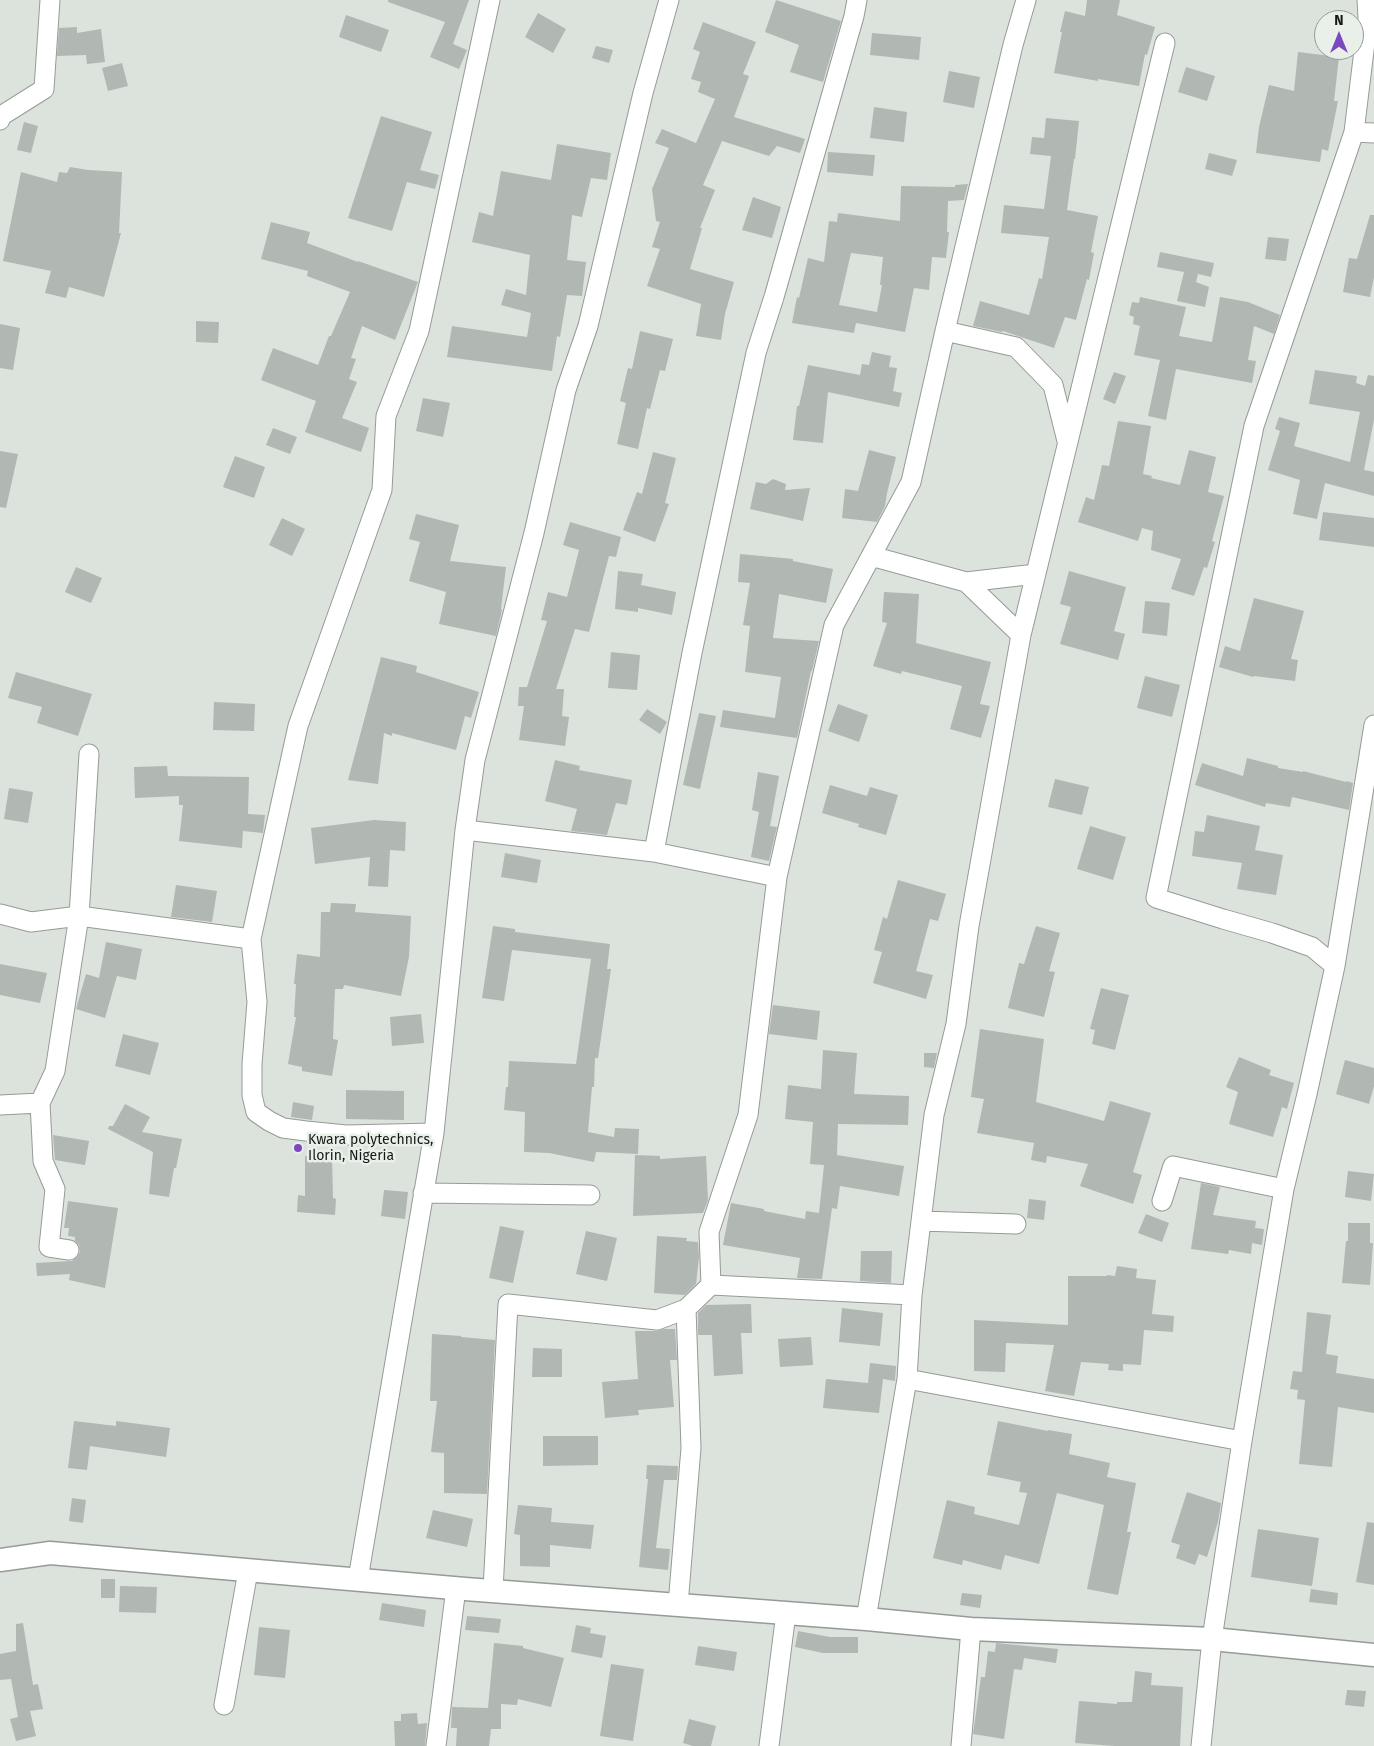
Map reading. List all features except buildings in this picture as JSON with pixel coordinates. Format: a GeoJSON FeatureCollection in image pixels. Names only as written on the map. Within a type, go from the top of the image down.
{"type":"FeatureCollection","features":[{"type":"Feature","properties":{"kind":"street"},"geometry":{"type":"LineString","coordinates":[[0,120],[1,116],[44,89],[50,0]]}},
{"type":"Feature","properties":{"kind":"street"},"geometry":{"type":"LineString","coordinates":[[434,1133],[346,1135],[306,1131],[283,1128],[256,1112],[252,1095],[252,1064],[257,1002],[250,939],[298,726],[382,490],[386,416],[419,331],[490,0]]}},
{"type":"Feature","properties":{"kind":"street"},"geometry":{"type":"LineString","coordinates":[[358,1579],[434,1133],[465,830],[475,760],[534,533],[566,390],[588,326],[643,93],[669,0]]}},
{"type":"Feature","properties":{"kind":"street"},"geometry":{"type":"LineString","coordinates":[[654,852],[692,653],[756,353],[849,35],[857,0]]}},
{"type":"Feature","properties":{"kind":"street"},"geometry":{"type":"LineString","coordinates":[[493,1590],[508,1304],[658,1320],[686,1310],[711,1285],[709,1232],[748,1115],[777,878],[834,625],[911,482],[1013,45],[1026,0]]}},
{"type":"Feature","properties":{"kind":"street"},"geometry":{"type":"LineString","coordinates":[[1335,966],[1312,948],[1272,933],[1223,920],[1156,898],[1254,426],[1354,132],[1368,18],[1367,0]]}},
{"type":"Feature","properties":{"kind":"street"},"geometry":{"type":"LineString","coordinates":[[866,1619],[907,1380],[912,1296],[934,1116],[956,1024],[969,926],[1021,635],[1165,43]]}},
{"type":"Feature","properties":{"kind":"street"},"geometry":{"type":"LineString","coordinates":[[1354,132],[1374,133]]}},
{"type":"Feature","properties":{"kind":"street"},"geometry":{"type":"LineString","coordinates":[[945,331],[1016,347],[1054,385],[1068,445]]}},
{"type":"Feature","properties":{"kind":"street"},"geometry":{"type":"LineString","coordinates":[[872,556],[966,582],[1036,574]]}},
{"type":"Feature","properties":{"kind":"street"},"geometry":{"type":"LineString","coordinates":[[966,582],[1021,635]]}},
{"type":"Feature","properties":{"kind":"street"},"geometry":{"type":"LineString","coordinates":[[1201,1746],[1212,1639],[1242,1441],[1284,1189],[1335,966],[1373,733]]}},
{"type":"Feature","properties":{"kind":"street"},"geometry":{"type":"LineString","coordinates":[[69,1250],[49,1247],[55,1189],[43,1161],[40,1103],[55,1071],[79,916],[89,754]]}},
{"type":"Feature","properties":{"kind":"street"},"geometry":{"type":"LineString","coordinates":[[465,830],[654,852],[777,878]]}},
{"type":"Feature","properties":{"kind":"street"},"geometry":{"type":"LineString","coordinates":[[0,914],[31,922],[79,916],[250,939]]}},
{"type":"Feature","properties":{"kind":"street"},"geometry":{"type":"LineString","coordinates":[[0,1106],[40,1103]]}},
{"type":"Feature","properties":{"kind":"street"},"geometry":{"type":"LineString","coordinates":[[1162,1201],[1173,1166],[1284,1189]]}},
{"type":"Feature","properties":{"kind":"street"},"geometry":{"type":"LineString","coordinates":[[423,1193],[590,1195]]}},
{"type":"Feature","properties":{"kind":"street"},"geometry":{"type":"LineString","coordinates":[[921,1221],[1016,1224]]}},
{"type":"Feature","properties":{"kind":"street"},"geometry":{"type":"LineString","coordinates":[[711,1285],[912,1296]]}},
{"type":"Feature","properties":{"kind":"street"},"geometry":{"type":"LineString","coordinates":[[678,1605],[691,1448],[686,1310]]}},
{"type":"Feature","properties":{"kind":"street"},"geometry":{"type":"LineString","coordinates":[[907,1380],[1242,1441]]}},
{"type":"Feature","properties":{"kind":"street"},"geometry":{"type":"LineString","coordinates":[[0,1560],[50,1553],[456,1588],[866,1619],[971,1630],[1212,1639],[1374,1655]]}},
{"type":"Feature","properties":{"kind":"street"},"geometry":{"type":"LineString","coordinates":[[224,1704],[248,1571]]}},
{"type":"Feature","properties":{"kind":"street"},"geometry":{"type":"LineString","coordinates":[[436,1746],[456,1588]]}},
{"type":"Feature","properties":{"kind":"street"},"geometry":{"type":"LineString","coordinates":[[769,1746],[786,1613]]}},
{"type":"Feature","properties":{"kind":"street"},"geometry":{"type":"LineString","coordinates":[[961,1746],[971,1630]]}},
{"type":"Feature","properties":{"kind":"place","name":"Kwara polytechnics, Ilorin, Nigeria"},"geometry":{"type":"Point","coordinates":[298,1148]}}]}
